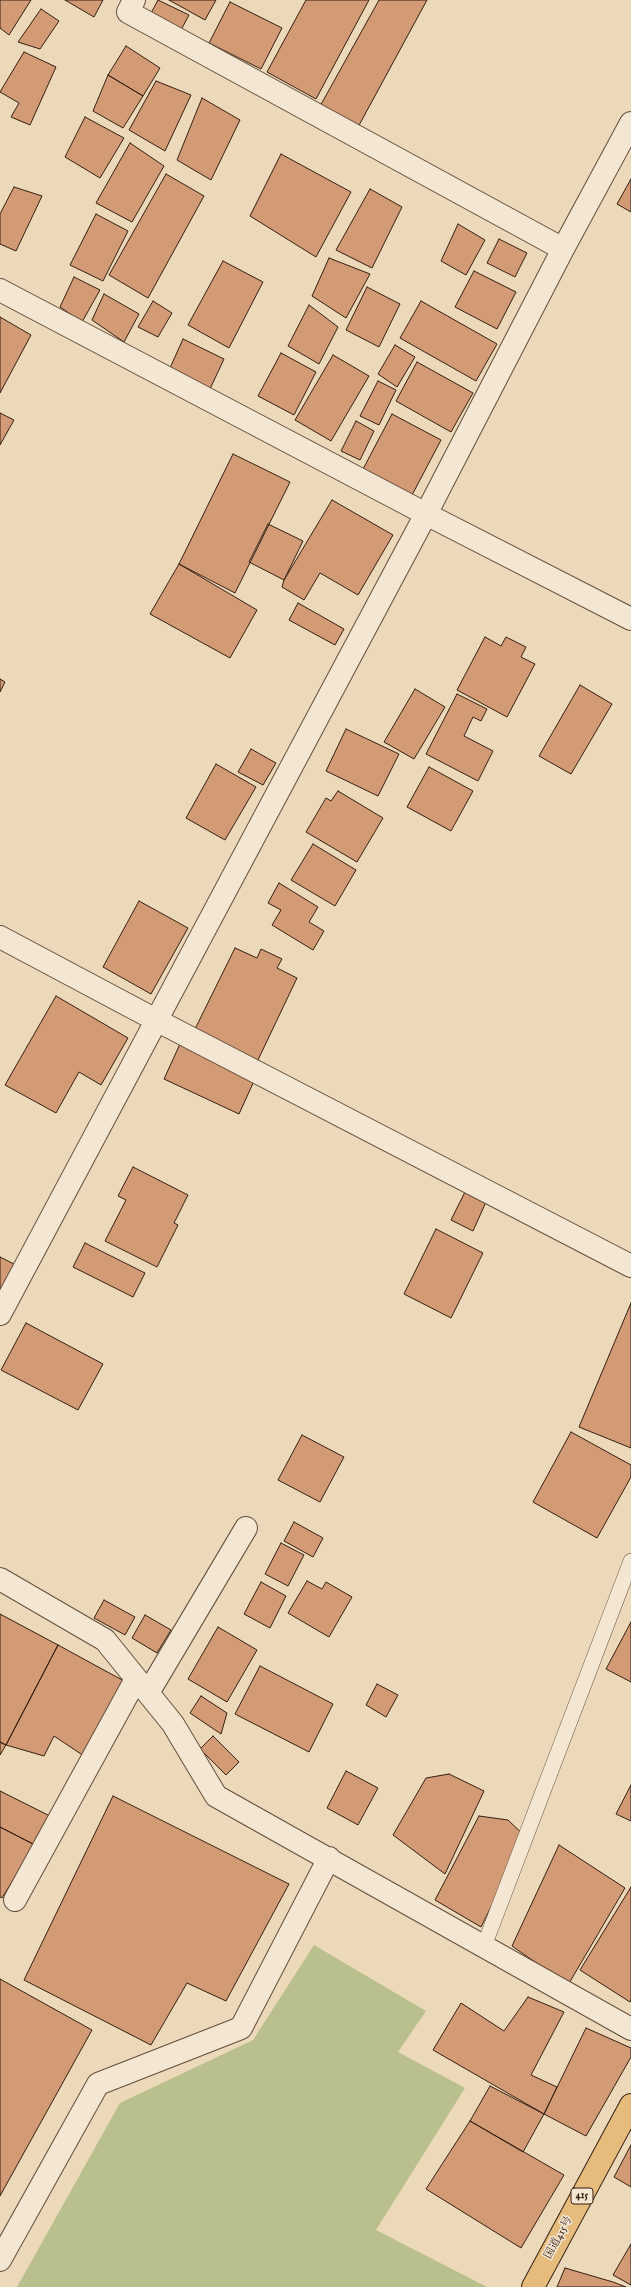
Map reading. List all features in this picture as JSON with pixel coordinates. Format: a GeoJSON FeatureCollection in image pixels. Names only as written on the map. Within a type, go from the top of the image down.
{"type":"FeatureCollection","features":[{"type":"Feature","properties":{"kind":"highway","name":"国道415号"},"geometry":{"type":"LineString","coordinates":[[533,2287],[631,2104]]}},
{"type":"Feature","properties":{"kind":"street"},"geometry":{"type":"LineString","coordinates":[[134,0],[128,12],[563,249]]}},
{"type":"Feature","properties":{"kind":"street"},"geometry":{"type":"LineString","coordinates":[[0,1314],[426,514],[563,249],[631,124]]}},
{"type":"Feature","properties":{"kind":"street"},"geometry":{"type":"LineString","coordinates":[[0,290],[426,514],[631,619]]}},
{"type":"Feature","properties":{"kind":"street"},"geometry":{"type":"LineString","coordinates":[[0,937],[156,1020],[631,1266]]}},
{"type":"Feature","properties":{"kind":"street"},"geometry":{"type":"LineString","coordinates":[[15,1900],[142,1686],[246,1528]]}},
{"type":"Feature","properties":{"kind":"street"},"geometry":{"type":"LineString","coordinates":[[0,1580],[105,1640],[172,1724],[216,1796],[329,1858],[631,2029]]}},
{"type":"Feature","properties":{"kind":"street"},"geometry":{"type":"LineString","coordinates":[[0,2260],[98,2084],[241,2028],[329,1858]]}},
{"type":"Feature","properties":{"kind":"lane"},"geometry":{"type":"LineString","coordinates":[[484,1946],[631,1561]]}},
{"type":"Feature","properties":{"kind":"green space"},"geometry":{"type":"Polygon","coordinates":[[[314,1945],[426,2011],[398,2052],[465,2088],[376,2230],[487,2287],[17,2287],[120,2103],[253,2040],[314,1945]]]}},
{"type":"Feature","properties":{"kind":"building"},"geometry":{"type":"Polygon","coordinates":[[[0,0],[31,0],[9,35],[0,28],[0,0]]]}},
{"type":"Feature","properties":{"kind":"building"},"geometry":{"type":"Polygon","coordinates":[[[65,0],[103,0],[94,17],[65,0]]]}},
{"type":"Feature","properties":{"kind":"building"},"geometry":{"type":"Polygon","coordinates":[[[158,0],[189,15],[181,30],[150,15],[158,0]]]}},
{"type":"Feature","properties":{"kind":"building"},"geometry":{"type":"Polygon","coordinates":[[[169,0],[216,0],[205,20],[169,0]]]}},
{"type":"Feature","properties":{"kind":"building"},"geometry":{"type":"Polygon","coordinates":[[[306,0],[369,0],[316,99],[267,72],[306,0]]]}},
{"type":"Feature","properties":{"kind":"building"},"geometry":{"type":"Polygon","coordinates":[[[379,0],[427,0],[357,129],[319,108],[379,0]]]}},
{"type":"Feature","properties":{"kind":"building"},"geometry":{"type":"Polygon","coordinates":[[[230,2],[282,28],[261,69],[209,43],[230,2]]]}},
{"type":"Feature","properties":{"kind":"building"},"geometry":{"type":"Polygon","coordinates":[[[41,9],[59,21],[40,49],[18,42],[41,9]]]}},
{"type":"Feature","properties":{"kind":"building"},"geometry":{"type":"Polygon","coordinates":[[[126,46],[160,68],[143,96],[108,75],[126,46]]]}},
{"type":"Feature","properties":{"kind":"building"},"geometry":{"type":"Polygon","coordinates":[[[24,52],[56,67],[30,125],[11,117],[19,103],[0,92],[24,52]]]}},
{"type":"Feature","properties":{"kind":"building"},"geometry":{"type":"Polygon","coordinates":[[[108,75],[143,96],[123,128],[93,111],[108,75]]]}},
{"type":"Feature","properties":{"kind":"building"},"geometry":{"type":"Polygon","coordinates":[[[156,81],[191,95],[165,151],[129,130],[156,81]]]}},
{"type":"Feature","properties":{"kind":"building"},"geometry":{"type":"Polygon","coordinates":[[[202,98],[240,120],[211,180],[177,160],[202,98]]]}},
{"type":"Feature","properties":{"kind":"building"},"geometry":{"type":"Polygon","coordinates":[[[85,117],[124,138],[100,178],[65,157],[85,117]]]}},
{"type":"Feature","properties":{"kind":"building"},"geometry":{"type":"Polygon","coordinates":[[[130,143],[164,166],[132,222],[96,203],[130,143]]]}},
{"type":"Feature","properties":{"kind":"building"},"geometry":{"type":"Polygon","coordinates":[[[281,154],[351,192],[316,257],[250,216],[281,154]]]}},
{"type":"Feature","properties":{"kind":"building"},"geometry":{"type":"Polygon","coordinates":[[[166,174],[204,196],[148,298],[109,275],[166,174]]]}},
{"type":"Feature","properties":{"kind":"building"},"geometry":{"type":"Polygon","coordinates":[[[631,179],[631,212],[617,204],[631,179]]]}},
{"type":"Feature","properties":{"kind":"building"},"geometry":{"type":"Polygon","coordinates":[[[14,187],[42,196],[16,251],[0,244],[0,214],[14,187]]]}},
{"type":"Feature","properties":{"kind":"building"},"geometry":{"type":"Polygon","coordinates":[[[370,189],[402,207],[372,268],[336,250],[370,189]]]}},
{"type":"Feature","properties":{"kind":"building"},"geometry":{"type":"Polygon","coordinates":[[[96,214],[128,231],[103,281],[70,265],[96,214]]]}},
{"type":"Feature","properties":{"kind":"building"},"geometry":{"type":"Polygon","coordinates":[[[458,224],[485,240],[466,275],[441,261],[458,224]]]}},
{"type":"Feature","properties":{"kind":"building"},"geometry":{"type":"Polygon","coordinates":[[[499,239],[527,253],[515,277],[487,263],[499,239]]]}},
{"type":"Feature","properties":{"kind":"building"},"geometry":{"type":"Polygon","coordinates":[[[329,258],[370,274],[346,318],[312,296],[329,258]]]}},
{"type":"Feature","properties":{"kind":"building"},"geometry":{"type":"Polygon","coordinates":[[[223,261],[263,282],[229,348],[188,325],[223,261]]]}},
{"type":"Feature","properties":{"kind":"building"},"geometry":{"type":"Polygon","coordinates":[[[474,271],[516,292],[497,329],[455,307],[474,271]]]}},
{"type":"Feature","properties":{"kind":"building"},"geometry":{"type":"Polygon","coordinates":[[[74,277],[100,290],[82,322],[60,307],[74,277]]]}},
{"type":"Feature","properties":{"kind":"building"},"geometry":{"type":"Polygon","coordinates":[[[367,287],[400,304],[379,347],[346,330],[367,287]]]}},
{"type":"Feature","properties":{"kind":"building"},"geometry":{"type":"Polygon","coordinates":[[[104,294],[139,314],[124,342],[92,320],[104,294]]]}},
{"type":"Feature","properties":{"kind":"building"},"geometry":{"type":"Polygon","coordinates":[[[153,301],[172,313],[158,337],[138,327],[153,301]]]}},
{"type":"Feature","properties":{"kind":"building"},"geometry":{"type":"Polygon","coordinates":[[[421,301],[497,344],[476,381],[400,338],[421,301]]]}},
{"type":"Feature","properties":{"kind":"building"},"geometry":{"type":"Polygon","coordinates":[[[309,305],[338,327],[319,364],[288,346],[309,305]]]}},
{"type":"Feature","properties":{"kind":"building"},"geometry":{"type":"Polygon","coordinates":[[[0,317],[31,335],[0,393],[0,317]]]}},
{"type":"Feature","properties":{"kind":"building"},"geometry":{"type":"Polygon","coordinates":[[[183,339],[224,359],[210,389],[170,368],[183,339]]]}},
{"type":"Feature","properties":{"kind":"building"},"geometry":{"type":"Polygon","coordinates":[[[395,345],[415,357],[397,387],[378,374],[395,345]]]}},
{"type":"Feature","properties":{"kind":"building"},"geometry":{"type":"Polygon","coordinates":[[[281,353],[316,372],[294,415],[258,396],[281,353]]]}},
{"type":"Feature","properties":{"kind":"building"},"geometry":{"type":"Polygon","coordinates":[[[333,355],[369,376],[331,441],[295,420],[333,355]]]}},
{"type":"Feature","properties":{"kind":"building"},"geometry":{"type":"Polygon","coordinates":[[[417,362],[473,393],[451,432],[396,401],[417,362]]]}},
{"type":"Feature","properties":{"kind":"building"},"geometry":{"type":"Polygon","coordinates":[[[378,381],[396,390],[379,425],[360,416],[378,381]]]}},
{"type":"Feature","properties":{"kind":"building"},"geometry":{"type":"Polygon","coordinates":[[[0,413],[14,420],[0,445],[0,413]]]}},
{"type":"Feature","properties":{"kind":"building"},"geometry":{"type":"Polygon","coordinates":[[[392,414],[441,440],[411,497],[362,471],[392,414]]]}},
{"type":"Feature","properties":{"kind":"building"},"geometry":{"type":"Polygon","coordinates":[[[356,421],[374,431],[360,460],[341,451],[356,421]]]}},
{"type":"Feature","properties":{"kind":"building"},"geometry":{"type":"Polygon","coordinates":[[[233,454],[290,482],[235,593],[179,564],[233,454]]]}},
{"type":"Feature","properties":{"kind":"building"},"geometry":{"type":"Polygon","coordinates":[[[332,500],[393,535],[358,595],[320,573],[304,600],[282,587],[284,580],[332,500]]]}},
{"type":"Feature","properties":{"kind":"building"},"geometry":{"type":"Polygon","coordinates":[[[268,524],[303,541],[284,580],[249,562],[268,524]]]}},
{"type":"Feature","properties":{"kind":"building"},"geometry":{"type":"Polygon","coordinates":[[[179,564],[257,610],[230,658],[150,614],[179,564]]]}},
{"type":"Feature","properties":{"kind":"building"},"geometry":{"type":"Polygon","coordinates":[[[298,603],[344,629],[335,645],[289,620],[298,603]]]}},
{"type":"Feature","properties":{"kind":"building"},"geometry":{"type":"Polygon","coordinates":[[[485,637],[501,646],[506,637],[526,647],[521,657],[535,664],[507,717],[457,690],[485,637]]]}},
{"type":"Feature","properties":{"kind":"building"},"geometry":{"type":"Polygon","coordinates":[[[0,679],[5,682],[0,692],[0,679]]]}},
{"type":"Feature","properties":{"kind":"building"},"geometry":{"type":"Polygon","coordinates":[[[580,685],[612,704],[571,774],[539,756],[580,685]]]}},
{"type":"Feature","properties":{"kind":"building"},"geometry":{"type":"Polygon","coordinates":[[[415,689],[445,707],[414,759],[384,742],[415,689]]]}},
{"type":"Feature","properties":{"kind":"building"},"geometry":{"type":"Polygon","coordinates":[[[457,694],[487,709],[481,721],[473,717],[464,736],[493,751],[478,781],[426,754],[457,694]]]}},
{"type":"Feature","properties":{"kind":"building"},"geometry":{"type":"Polygon","coordinates":[[[346,729],[399,754],[378,796],[326,771],[346,729]]]}},
{"type":"Feature","properties":{"kind":"building"},"geometry":{"type":"Polygon","coordinates":[[[251,749],[276,763],[263,785],[238,772],[251,749]]]}},
{"type":"Feature","properties":{"kind":"building"},"geometry":{"type":"Polygon","coordinates":[[[216,764],[256,787],[225,840],[186,818],[216,764]]]}},
{"type":"Feature","properties":{"kind":"building"},"geometry":{"type":"Polygon","coordinates":[[[429,767],[473,791],[451,831],[407,807],[429,767]]]}},
{"type":"Feature","properties":{"kind":"building"},"geometry":{"type":"Polygon","coordinates":[[[338,791],[383,818],[357,862],[306,832],[326,798],[331,801],[338,791]]]}},
{"type":"Feature","properties":{"kind":"building"},"geometry":{"type":"Polygon","coordinates":[[[313,844],[356,870],[335,906],[291,880],[313,844]]]}},
{"type":"Feature","properties":{"kind":"building"},"geometry":{"type":"Polygon","coordinates":[[[279,883],[318,907],[309,922],[324,931],[313,950],[272,925],[281,910],[268,903],[279,883]]]}},
{"type":"Feature","properties":{"kind":"building"},"geometry":{"type":"Polygon","coordinates":[[[139,901],[188,928],[151,994],[103,967],[139,901]]]}},
{"type":"Feature","properties":{"kind":"building"},"geometry":{"type":"Polygon","coordinates":[[[235,948],[257,958],[261,949],[282,959],[277,968],[297,978],[257,1062],[194,1031],[235,948]]]}},
{"type":"Feature","properties":{"kind":"building"},"geometry":{"type":"Polygon","coordinates":[[[56,996],[128,1038],[101,1085],[79,1072],[56,1113],[5,1085],[56,996]]]}},
{"type":"Feature","properties":{"kind":"building"},"geometry":{"type":"Polygon","coordinates":[[[180,1044],[255,1079],[239,1114],[164,1079],[180,1044]]]}},
{"type":"Feature","properties":{"kind":"building"},"geometry":{"type":"Polygon","coordinates":[[[133,1167],[188,1195],[174,1223],[178,1225],[157,1267],[105,1241],[126,1200],[118,1196],[133,1167]]]}},
{"type":"Feature","properties":{"kind":"building"},"geometry":{"type":"Polygon","coordinates":[[[465,1192],[486,1202],[473,1231],[451,1220],[465,1192]]]}},
{"type":"Feature","properties":{"kind":"building"},"geometry":{"type":"Polygon","coordinates":[[[436,1229],[483,1253],[451,1318],[404,1294],[436,1229]]]}},
{"type":"Feature","properties":{"kind":"building"},"geometry":{"type":"Polygon","coordinates":[[[85,1243],[145,1273],[133,1297],[73,1267],[85,1243]]]}},
{"type":"Feature","properties":{"kind":"building"},"geometry":{"type":"Polygon","coordinates":[[[0,1257],[14,1264],[1,1289],[0,1288],[0,1257]]]}},
{"type":"Feature","properties":{"kind":"building"},"geometry":{"type":"Polygon","coordinates":[[[631,1303],[631,1448],[579,1427],[631,1303]]]}},
{"type":"Feature","properties":{"kind":"building"},"geometry":{"type":"Polygon","coordinates":[[[26,1323],[103,1364],[78,1410],[1,1370],[26,1323]]]}},
{"type":"Feature","properties":{"kind":"building"},"geometry":{"type":"Polygon","coordinates":[[[571,1432],[631,1465],[631,1477],[597,1538],[533,1502],[571,1432]]]}},
{"type":"Feature","properties":{"kind":"building"},"geometry":{"type":"Polygon","coordinates":[[[302,1435],[344,1457],[320,1502],[278,1480],[302,1435]]]}},
{"type":"Feature","properties":{"kind":"building"},"geometry":{"type":"Polygon","coordinates":[[[294,1522],[323,1538],[313,1557],[284,1541],[294,1522]]]}},
{"type":"Feature","properties":{"kind":"building"},"geometry":{"type":"Polygon","coordinates":[[[281,1543],[304,1555],[288,1586],[265,1574],[281,1543]]]}},
{"type":"Feature","properties":{"kind":"building"},"geometry":{"type":"Polygon","coordinates":[[[307,1581],[322,1589],[326,1582],[352,1597],[329,1637],[288,1613],[307,1581]]]}},
{"type":"Feature","properties":{"kind":"building"},"geometry":{"type":"Polygon","coordinates":[[[261,1582],[286,1596],[270,1628],[244,1614],[261,1582]]]}},
{"type":"Feature","properties":{"kind":"building"},"geometry":{"type":"Polygon","coordinates":[[[104,1600],[135,1617],[125,1635],[94,1618],[104,1600]]]}},
{"type":"Feature","properties":{"kind":"building"},"geometry":{"type":"Polygon","coordinates":[[[0,1614],[58,1645],[6,1745],[0,1742],[0,1614]]]}},
{"type":"Feature","properties":{"kind":"building"},"geometry":{"type":"Polygon","coordinates":[[[145,1615],[171,1630],[157,1653],[132,1638],[145,1615]]]}},
{"type":"Feature","properties":{"kind":"building"},"geometry":{"type":"Polygon","coordinates":[[[631,1622],[631,1682],[606,1669],[631,1622]]]}},
{"type":"Feature","properties":{"kind":"building"},"geometry":{"type":"Polygon","coordinates":[[[218,1627],[257,1650],[227,1702],[188,1679],[218,1627]]]}},
{"type":"Feature","properties":{"kind":"building"},"geometry":{"type":"Polygon","coordinates":[[[58,1645],[124,1681],[84,1756],[54,1736],[44,1756],[6,1745],[58,1645]]]}},
{"type":"Feature","properties":{"kind":"building"},"geometry":{"type":"Polygon","coordinates":[[[260,1666],[333,1704],[309,1752],[235,1714],[260,1666]]]}},
{"type":"Feature","properties":{"kind":"building"},"geometry":{"type":"Polygon","coordinates":[[[377,1684],[398,1695],[386,1717],[366,1705],[377,1684]]]}},
{"type":"Feature","properties":{"kind":"building"},"geometry":{"type":"Polygon","coordinates":[[[201,1696],[227,1713],[221,1734],[190,1713],[201,1696]]]}},
{"type":"Feature","properties":{"kind":"building"},"geometry":{"type":"Polygon","coordinates":[[[213,1736],[239,1762],[226,1775],[200,1749],[213,1736]]]}},
{"type":"Feature","properties":{"kind":"building"},"geometry":{"type":"Polygon","coordinates":[[[0,1742],[6,1745],[0,1755],[0,1742]]]}},
{"type":"Feature","properties":{"kind":"building"},"geometry":{"type":"Polygon","coordinates":[[[346,1771],[378,1788],[358,1825],[327,1808],[346,1771]]]}},
{"type":"Feature","properties":{"kind":"building"},"geometry":{"type":"Polygon","coordinates":[[[449,1774],[484,1791],[445,1874],[393,1835],[426,1778],[449,1774]]]}},
{"type":"Feature","properties":{"kind":"building"},"geometry":{"type":"Polygon","coordinates":[[[631,1785],[631,1821],[616,1814],[631,1785]]]}},
{"type":"Feature","properties":{"kind":"building"},"geometry":{"type":"Polygon","coordinates":[[[0,1791],[50,1816],[35,1845],[0,1827],[0,1791]]]}},
{"type":"Feature","properties":{"kind":"building"},"geometry":{"type":"Polygon","coordinates":[[[113,1796],[289,1884],[226,2001],[187,1983],[151,2045],[24,1980],[113,1796]]]}},
{"type":"Feature","properties":{"kind":"building"},"geometry":{"type":"Polygon","coordinates":[[[479,1816],[508,1820],[526,1837],[481,1927],[435,1900],[479,1816]]]}},
{"type":"Feature","properties":{"kind":"building"},"geometry":{"type":"Polygon","coordinates":[[[0,1827],[35,1845],[2,1898],[0,1897],[0,1827]]]}},
{"type":"Feature","properties":{"kind":"building"},"geometry":{"type":"Polygon","coordinates":[[[559,1845],[625,1888],[568,1985],[512,1946],[559,1845]]]}},
{"type":"Feature","properties":{"kind":"building"},"geometry":{"type":"Polygon","coordinates":[[[631,1887],[631,2000],[630,2002],[580,1970],[631,1887]]]}},
{"type":"Feature","properties":{"kind":"building"},"geometry":{"type":"Polygon","coordinates":[[[0,1979],[92,2030],[0,2196],[0,1979]]]}},
{"type":"Feature","properties":{"kind":"building"},"geometry":{"type":"Polygon","coordinates":[[[528,1997],[564,2012],[531,2075],[557,2087],[544,2114],[433,2050],[461,2003],[504,2031],[528,1997]]]}},
{"type":"Feature","properties":{"kind":"building"},"geometry":{"type":"Polygon","coordinates":[[[586,2028],[631,2048],[631,2057],[586,2136],[544,2114],[586,2028]]]}},
{"type":"Feature","properties":{"kind":"building"},"geometry":{"type":"Polygon","coordinates":[[[490,2086],[544,2114],[523,2152],[470,2121],[490,2086]]]}},
{"type":"Feature","properties":{"kind":"building"},"geometry":{"type":"Polygon","coordinates":[[[470,2121],[564,2175],[521,2248],[426,2189],[470,2121]]]}},
{"type":"Feature","properties":{"kind":"building"},"geometry":{"type":"Polygon","coordinates":[[[631,2145],[631,2187],[614,2177],[631,2145]]]}},
{"type":"Feature","properties":{"kind":"building"},"geometry":{"type":"Polygon","coordinates":[[[631,2244],[631,2285],[613,2275],[631,2244]]]}},
{"type":"Feature","properties":{"kind":"building"},"geometry":{"type":"Polygon","coordinates":[[[565,2268],[613,2282],[626,2287],[557,2287],[565,2268]]]}}]}
